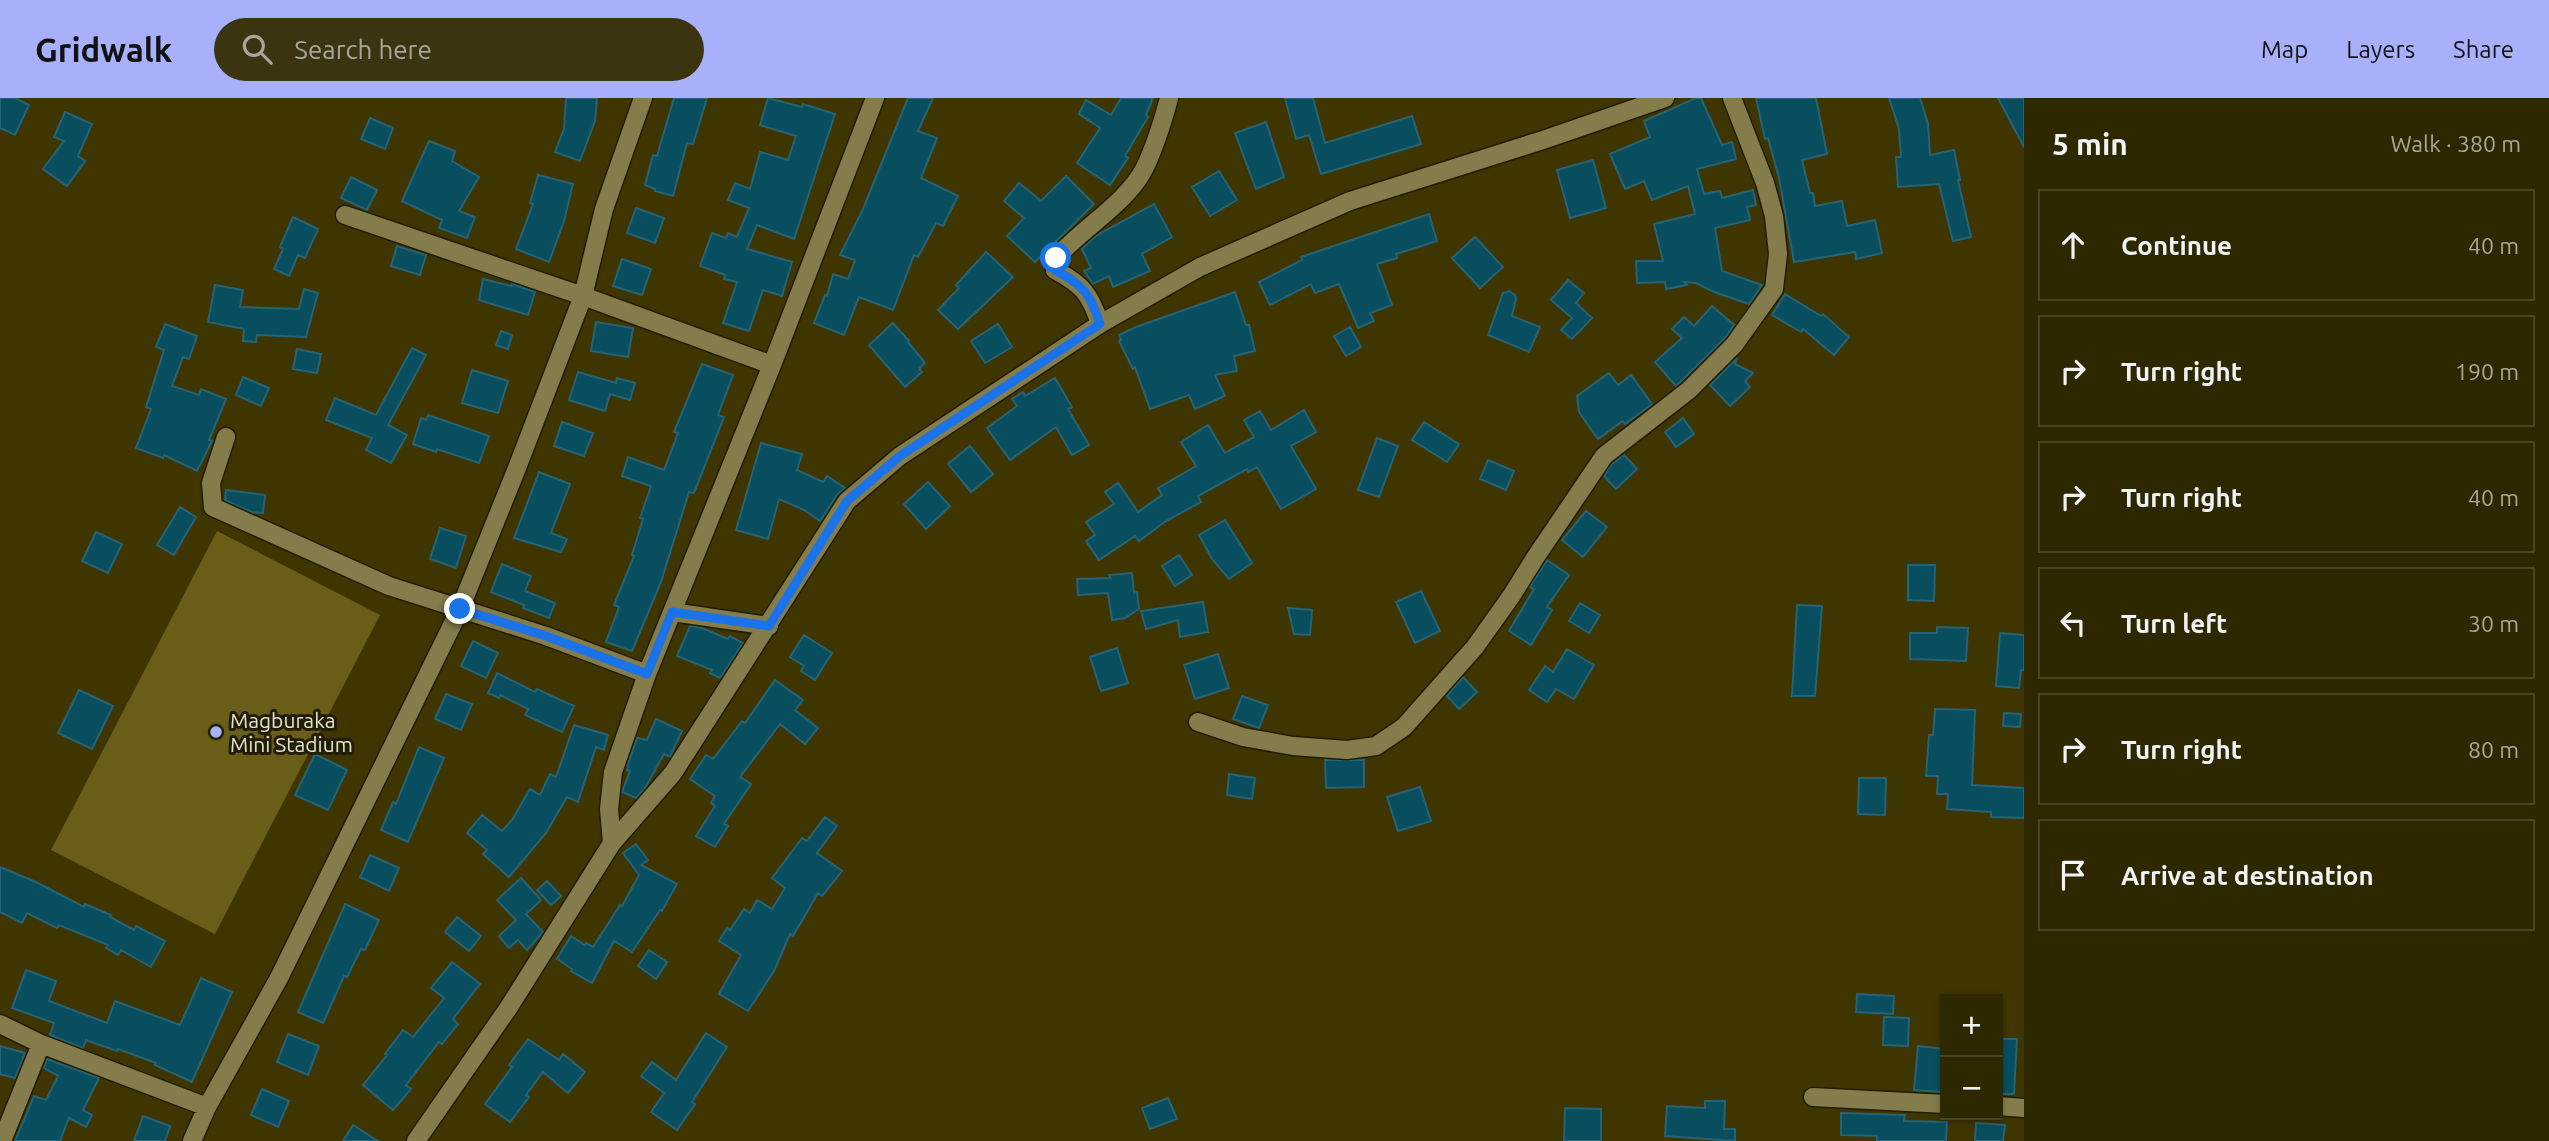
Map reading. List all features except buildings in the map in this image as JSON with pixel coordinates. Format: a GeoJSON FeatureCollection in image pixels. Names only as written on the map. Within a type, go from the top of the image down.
{"type":"FeatureCollection","features":[{"type":"Feature","properties":{"kind":"street"},"geometry":{"type":"LineString","coordinates":[[192,1141],[207,1107],[279,978],[460,609],[583,296],[604,209],[643,98]]}},
{"type":"Feature","properties":{"kind":"street"},"geometry":{"type":"LineString","coordinates":[[612,843],[609,809],[613,772],[647,674],[772,365],[875,98]]}},
{"type":"Feature","properties":{"kind":"street"},"geometry":{"type":"LineString","coordinates":[[1100,324],[1092,299],[1077,282],[1055,270],[1056,258],[1139,178],[1163,121],[1169,98]]}},
{"type":"Feature","properties":{"kind":"street"},"geometry":{"type":"LineString","coordinates":[[416,1141],[509,1007],[612,843],[673,773],[847,501],[900,456],[1100,324],[1200,267],[1350,201],[1665,98]]}},
{"type":"Feature","properties":{"kind":"street"},"geometry":{"type":"LineString","coordinates":[[1198,722],[1243,737],[1280,744],[1348,750],[1376,746],[1404,727],[1475,647],[1513,595],[1604,456],[1689,390],[1734,345],[1774,289],[1778,254],[1774,216],[1765,183],[1732,98]]}},
{"type":"Feature","properties":{"kind":"street"},"geometry":{"type":"LineString","coordinates":[[345,215],[583,296],[772,365]]}},
{"type":"Feature","properties":{"kind":"street"},"geometry":{"type":"LineString","coordinates":[[226,437],[211,483],[213,507],[389,586],[546,636],[647,674]]}},
{"type":"Feature","properties":{"kind":"street"},"geometry":{"type":"LineString","coordinates":[[672,612],[769,626]]}},
{"type":"Feature","properties":{"kind":"street"},"geometry":{"type":"LineString","coordinates":[[0,1024],[41,1044],[207,1107]]}},
{"type":"Feature","properties":{"kind":"street"},"geometry":{"type":"LineString","coordinates":[[2,1141],[41,1044]]}},
{"type":"Feature","properties":{"kind":"street"},"geometry":{"type":"LineString","coordinates":[[1813,1097],[1940,1104]]}},
{"type":"Feature","properties":{"kind":"street"},"geometry":{"type":"LineString","coordinates":[[2003,1106],[2024,1108]]}},
{"type":"Feature","properties":{"kind":"shaded area","name":"Magburaka Mini Stadium"},"geometry":{"type":"Polygon","coordinates":[[[217,531],[380,615],[215,934],[51,850],[217,531]]]}},
{"type":"Feature","properties":{"kind":"place","name":"Magburaka Mini Stadium"},"geometry":{"type":"Point","coordinates":[216,732]}},
{"type":"Feature","properties":{"kind":"route"},"geometry":{"type":"LineString","coordinates":[[460,609],[546,636],[647,674],[672,612],[769,626],[847,501],[900,456],[1100,324],[1092,299],[1077,282],[1055,270],[1056,258]]}}]}
